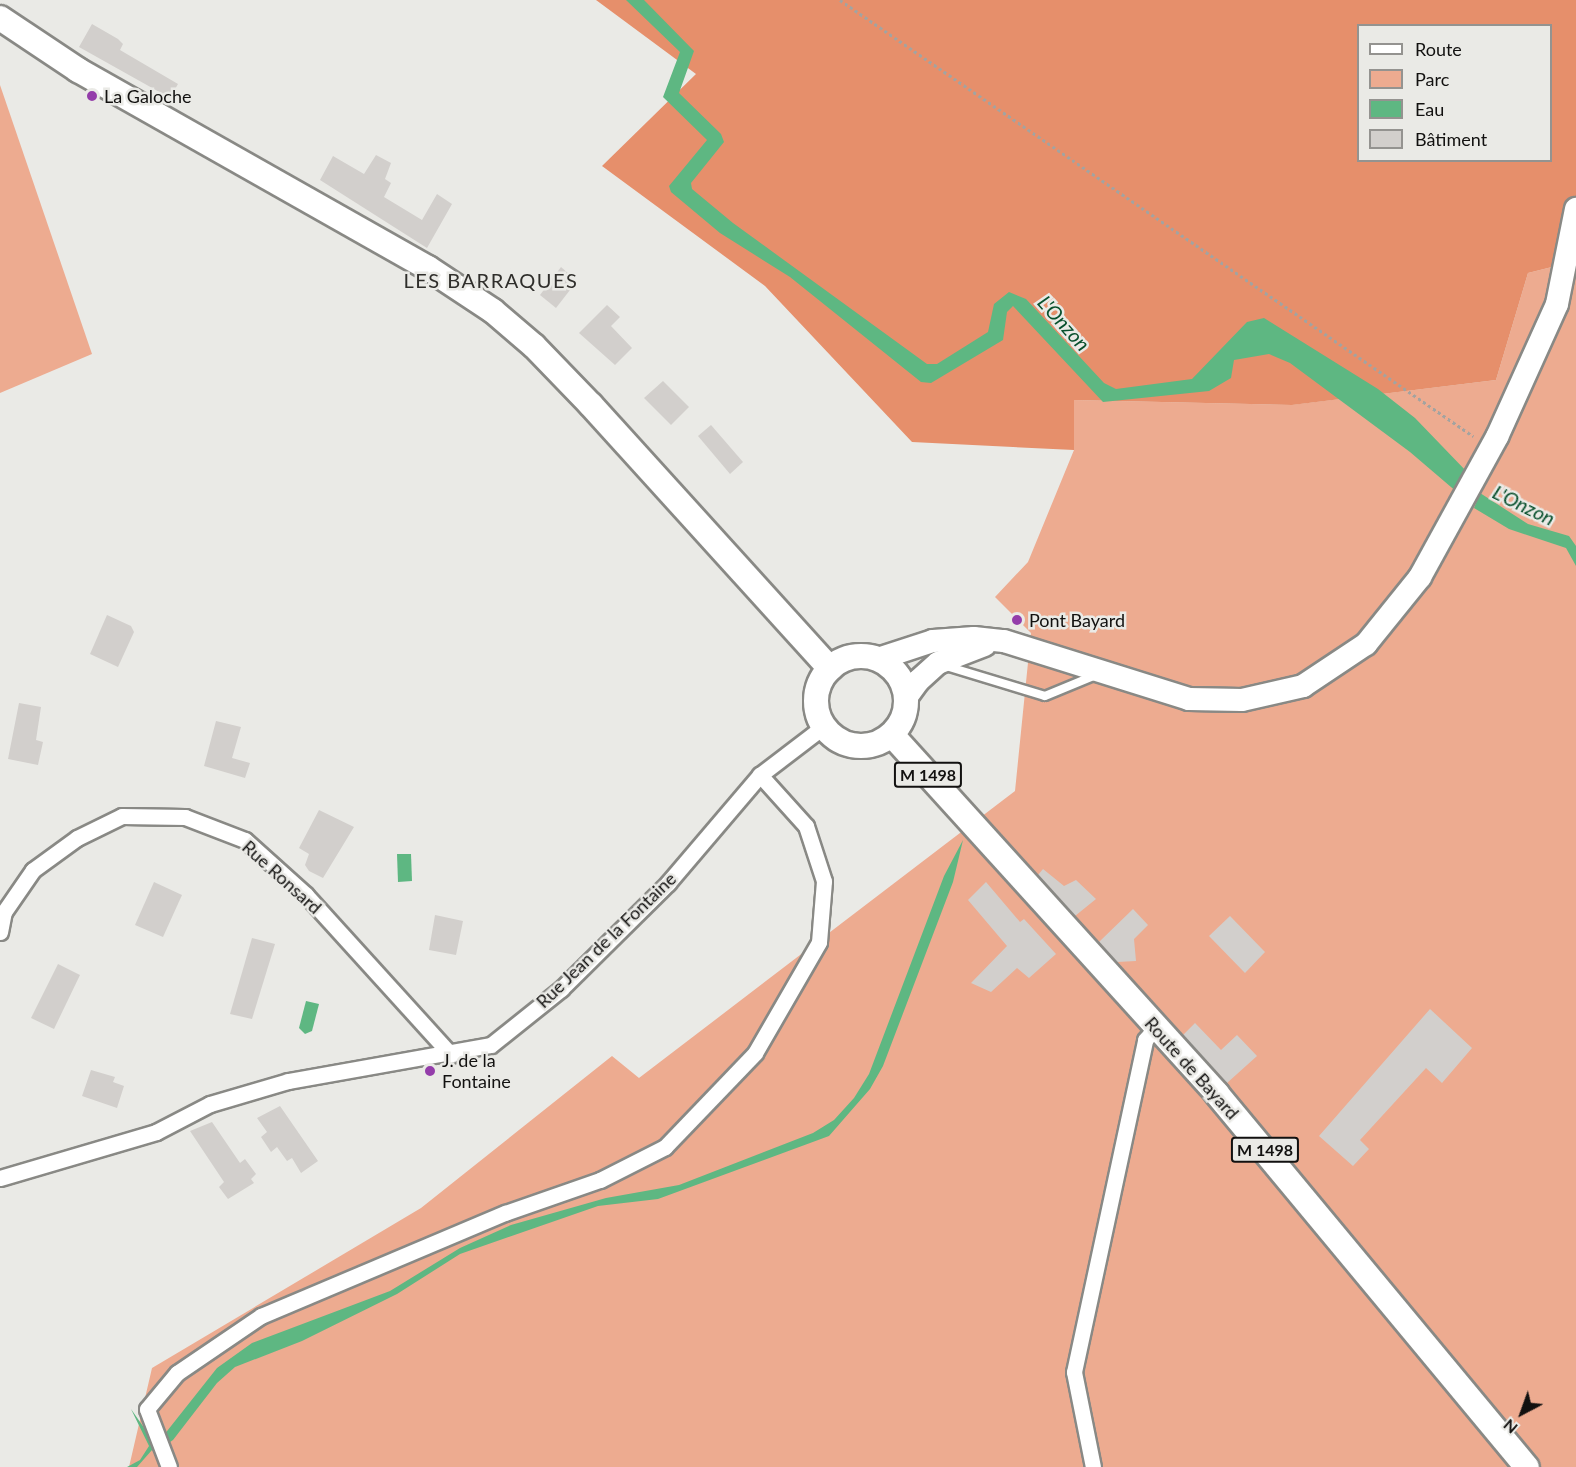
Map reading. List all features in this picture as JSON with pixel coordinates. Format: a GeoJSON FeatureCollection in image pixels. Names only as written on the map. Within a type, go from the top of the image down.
{"type":"FeatureCollection","features":[{"type":"Feature","properties":{"kind":"main road"},"geometry":{"type":"LineString","coordinates":[[0,18],[78,70],[428,268],[493,311],[534,346],[591,405],[830,669]]}},
{"type":"Feature","properties":{"kind":"main road"},"geometry":{"type":"LineString","coordinates":[[824,726],[814,696],[830,669],[847,657],[862,654],[881,658],[907,648],[956,638],[1004,641],[1104,675],[1189,699],[1242,700],[1303,686],[1366,644],[1420,578],[1489,450],[1557,304],[1576,209]]}},
{"type":"Feature","properties":{"kind":"main road"},"geometry":{"type":"LineString","coordinates":[[905,699],[918,681],[938,663],[969,649],[1004,641]]}},
{"type":"Feature","properties":{"kind":"main road"},"geometry":{"type":"LineString","coordinates":[[881,658],[898,676],[905,699],[904,714],[892,735]]}},
{"type":"Feature","properties":{"kind":"main road","name":"M 1498"},"geometry":{"type":"LineString","coordinates":[[824,726],[848,746],[878,744],[892,735]]}},
{"type":"Feature","properties":{"kind":"main road","name":"Route de Bayard"},"geometry":{"type":"LineString","coordinates":[[892,735],[1156,1027],[1346,1244],[1527,1467]]}},
{"type":"Feature","properties":{"kind":"street","name":"Rue Jean de la Fontaine"},"geometry":{"type":"LineString","coordinates":[[0,1178],[156,1132],[210,1104],[288,1081],[451,1055],[491,1045],[561,989],[668,883],[760,775],[824,726]]}},
{"type":"Feature","properties":{"kind":"street"},"geometry":{"type":"LineString","coordinates":[[168,1466],[151,1426],[147,1409],[177,1373],[261,1316],[505,1213],[600,1180],[665,1147],[755,1053],[819,942],[824,881],[806,826],[760,775]]}},
{"type":"Feature","properties":{"kind":"street","name":"Rue Ronsard"},"geometry":{"type":"LineString","coordinates":[[0,932],[4,912],[33,870],[78,838],[122,816],[185,818],[245,840],[306,895],[451,1055]]}},
{"type":"Feature","properties":{"kind":"street"},"geometry":{"type":"LineString","coordinates":[[1093,1467],[1074,1372],[1145,1040],[1156,1027]]}},
{"type":"Feature","properties":{"kind":"lane"},"geometry":{"type":"LineString","coordinates":[[938,663],[1045,696],[1104,675]]}},
{"type":"Feature","properties":{"kind":"path"},"geometry":{"type":"LineString","coordinates":[[842,1],[1466,430],[1489,450]]}},
{"type":"Feature","properties":{"kind":"green space"},"geometry":{"type":"Polygon","coordinates":[[[0,85],[92,354],[0,393],[0,85]]]}},
{"type":"Feature","properties":{"kind":"green space"},"geometry":{"type":"Polygon","coordinates":[[[1576,261],[1576,1467],[129,1467],[152,1368],[421,1208],[612,1056],[639,1078],[1015,791],[1031,633],[995,597],[1028,562],[1074,450],[1074,400],[1291,405],[1496,380],[1528,273],[1576,261]]]}},
{"type":"Feature","properties":{"kind":"shaded area"},"geometry":{"type":"Polygon","coordinates":[[[596,0],[1576,0],[1576,261],[1528,273],[1496,380],[1292,405],[1074,400],[1074,450],[912,442],[765,286],[602,166],[696,74],[596,0]]]}},
{"type":"Feature","properties":{"kind":"water"},"geometry":{"type":"Polygon","coordinates":[[[626,0],[644,0],[694,51],[679,93],[721,134],[724,142],[691,183],[692,189],[733,223],[927,364],[937,364],[988,332],[994,304],[1009,292],[1026,299],[1104,383],[1116,389],[1192,379],[1247,322],[1264,318],[1378,389],[1415,418],[1468,473],[1458,493],[1410,452],[1290,363],[1269,354],[1234,360],[1231,378],[1209,391],[1103,402],[1013,306],[1007,312],[1003,340],[931,383],[921,382],[790,277],[720,233],[671,192],[669,186],[707,140],[663,97],[680,52],[626,0]]]}},
{"type":"Feature","properties":{"kind":"water"},"geometry":{"type":"Polygon","coordinates":[[[1480,493],[1528,524],[1569,536],[1576,546],[1576,566],[1566,548],[1509,529],[1474,508],[1480,493]]]}},
{"type":"Feature","properties":{"kind":"water"},"geometry":{"type":"Polygon","coordinates":[[[963,840],[953,882],[883,1066],[870,1089],[829,1136],[658,1199],[598,1206],[460,1254],[397,1294],[302,1341],[235,1367],[217,1383],[173,1440],[154,1453],[152,1450],[137,1467],[127,1467],[140,1460],[149,1446],[131,1409],[156,1445],[217,1368],[252,1343],[390,1291],[460,1248],[511,1225],[606,1198],[679,1185],[813,1133],[834,1120],[854,1098],[869,1074],[944,876],[963,840]]]}},
{"type":"Feature","properties":{"kind":"water"},"geometry":{"type":"Polygon","coordinates":[[[397,854],[411,854],[412,881],[398,882],[397,854]]]}},
{"type":"Feature","properties":{"kind":"water"},"geometry":{"type":"Polygon","coordinates":[[[306,1001],[319,1004],[312,1031],[305,1034],[299,1028],[306,1001]]]}},
{"type":"Feature","properties":{"kind":"building"},"geometry":{"type":"Polygon","coordinates":[[[92,24],[118,39],[123,44],[120,50],[178,84],[170,98],[79,47],[92,24]]]}},
{"type":"Feature","properties":{"kind":"building"},"geometry":{"type":"Polygon","coordinates":[[[376,155],[391,163],[385,179],[391,183],[384,197],[422,220],[437,194],[452,204],[427,248],[320,180],[333,156],[364,174],[376,155]]]}},
{"type":"Feature","properties":{"kind":"building"},"geometry":{"type":"Polygon","coordinates":[[[561,267],[577,281],[556,308],[540,295],[561,267]]]}},
{"type":"Feature","properties":{"kind":"building"},"geometry":{"type":"Polygon","coordinates":[[[607,305],[620,317],[611,326],[632,348],[615,365],[579,333],[607,305]]]}},
{"type":"Feature","properties":{"kind":"building"},"geometry":{"type":"Polygon","coordinates":[[[663,381],[689,407],[671,425],[644,398],[663,381]]]}},
{"type":"Feature","properties":{"kind":"building"},"geometry":{"type":"Polygon","coordinates":[[[711,425],[743,462],[730,474],[698,436],[711,425]]]}},
{"type":"Feature","properties":{"kind":"building"},"geometry":{"type":"Polygon","coordinates":[[[107,615],[131,626],[134,632],[118,667],[90,654],[107,615]]]}},
{"type":"Feature","properties":{"kind":"building"},"geometry":{"type":"Polygon","coordinates":[[[19,703],[41,707],[36,740],[43,742],[38,765],[8,759],[19,703]]]}},
{"type":"Feature","properties":{"kind":"building"},"geometry":{"type":"Polygon","coordinates":[[[216,721],[241,727],[232,758],[250,763],[245,778],[204,766],[216,721]]]}},
{"type":"Feature","properties":{"kind":"building"},"geometry":{"type":"Polygon","coordinates":[[[319,810],[354,827],[323,878],[309,871],[305,865],[309,854],[299,848],[319,810]]]}},
{"type":"Feature","properties":{"kind":"building"},"geometry":{"type":"Polygon","coordinates":[[[1043,869],[1064,886],[1076,880],[1096,899],[1075,916],[1038,875],[1043,869]]]}},
{"type":"Feature","properties":{"kind":"building"},"geometry":{"type":"Polygon","coordinates":[[[154,882],[182,895],[163,937],[135,925],[154,882]]]}},
{"type":"Feature","properties":{"kind":"building"},"geometry":{"type":"Polygon","coordinates":[[[986,882],[1020,922],[1024,919],[1056,954],[1029,978],[1017,968],[991,992],[971,983],[1007,946],[968,900],[986,882]]]}},
{"type":"Feature","properties":{"kind":"building"},"geometry":{"type":"Polygon","coordinates":[[[1133,909],[1148,925],[1134,939],[1136,961],[1117,962],[1099,942],[1133,909]]]}},
{"type":"Feature","properties":{"kind":"building"},"geometry":{"type":"Polygon","coordinates":[[[435,915],[463,921],[456,955],[429,950],[435,915]]]}},
{"type":"Feature","properties":{"kind":"building"},"geometry":{"type":"Polygon","coordinates":[[[1230,916],[1265,952],[1245,973],[1209,936],[1230,916]]]}},
{"type":"Feature","properties":{"kind":"building"},"geometry":{"type":"Polygon","coordinates":[[[252,938],[275,944],[252,1019],[230,1014],[252,938]]]}},
{"type":"Feature","properties":{"kind":"building"},"geometry":{"type":"Polygon","coordinates":[[[58,964],[80,975],[54,1029],[31,1018],[58,964]]]}},
{"type":"Feature","properties":{"kind":"building"},"geometry":{"type":"Polygon","coordinates":[[[1430,1009],[1472,1048],[1442,1083],[1426,1068],[1360,1140],[1369,1149],[1353,1166],[1319,1136],[1430,1009]]]}},
{"type":"Feature","properties":{"kind":"building"},"geometry":{"type":"Polygon","coordinates":[[[1195,1023],[1221,1050],[1237,1035],[1257,1056],[1227,1083],[1183,1035],[1195,1023]]]}},
{"type":"Feature","properties":{"kind":"building"},"geometry":{"type":"Polygon","coordinates":[[[91,1070],[115,1077],[113,1082],[124,1086],[117,1108],[82,1096],[91,1070]]]}},
{"type":"Feature","properties":{"kind":"building"},"geometry":{"type":"Polygon","coordinates":[[[280,1106],[318,1161],[301,1173],[292,1158],[287,1161],[277,1147],[271,1152],[261,1137],[267,1132],[257,1118],[280,1106]]]}},
{"type":"Feature","properties":{"kind":"building"},"geometry":{"type":"Polygon","coordinates":[[[212,1122],[240,1163],[245,1159],[256,1174],[251,1179],[254,1183],[228,1199],[219,1187],[224,1182],[190,1131],[212,1122]]]}},
{"type":"Feature","properties":{"kind":"place","name":"La Galoche"},"geometry":{"type":"Point","coordinates":[92,96]}},
{"type":"Feature","properties":{"kind":"place","name":"Pont Bayard"},"geometry":{"type":"Point","coordinates":[1017,620]}},
{"type":"Feature","properties":{"kind":"place","name":"J. de la Fontaine"},"geometry":{"type":"Point","coordinates":[430,1071]}},
{"type":"Feature","properties":{"kind":"district","name":"LES BARRAQUES"},"geometry":{"type":"Point","coordinates":[491,280]}},
{"type":"Feature","properties":{"kind":"water label","name":"L'Onzon"},"geometry":{"type":"Point","coordinates":[1064,323]}},
{"type":"Feature","properties":{"kind":"water label","name":"L'Onzon"},"geometry":{"type":"Point","coordinates":[1524,505]}}]}
